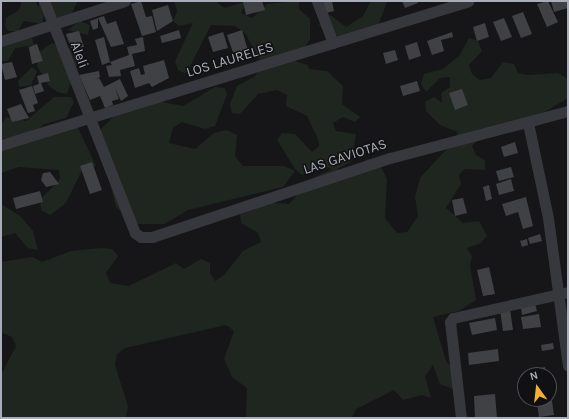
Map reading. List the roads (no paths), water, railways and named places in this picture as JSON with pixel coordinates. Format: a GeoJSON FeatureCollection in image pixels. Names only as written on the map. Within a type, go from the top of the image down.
{"type":"FeatureCollection","features":[{"type":"Feature","properties":{"kind":"street","name":"Aleli"},"geometry":{"type":"LineString","coordinates":[[44,1],[88,120],[134,233]]}},
{"type":"Feature","properties":{"kind":"street"},"geometry":{"type":"LineString","coordinates":[[1,41],[52,26],[125,1]]}},
{"type":"Feature","properties":{"kind":"street"},"geometry":{"type":"LineString","coordinates":[[317,1],[333,43]]}},
{"type":"Feature","properties":{"kind":"street","name":"LOS LAURELES"},"geometry":{"type":"LineString","coordinates":[[1,145],[88,120],[468,1]]}},
{"type":"Feature","properties":{"kind":"street","name":"LAS GAVIOTAS"},"geometry":{"type":"LineString","coordinates":[[134,233],[152,238],[390,158],[528,123],[568,111]]}},
{"type":"Feature","properties":{"kind":"street"},"geometry":{"type":"LineString","coordinates":[[528,123],[563,293],[568,366]]}},
{"type":"Feature","properties":{"kind":"street"},"geometry":{"type":"LineString","coordinates":[[461,418],[450,322],[453,318],[563,293]]}}]}
